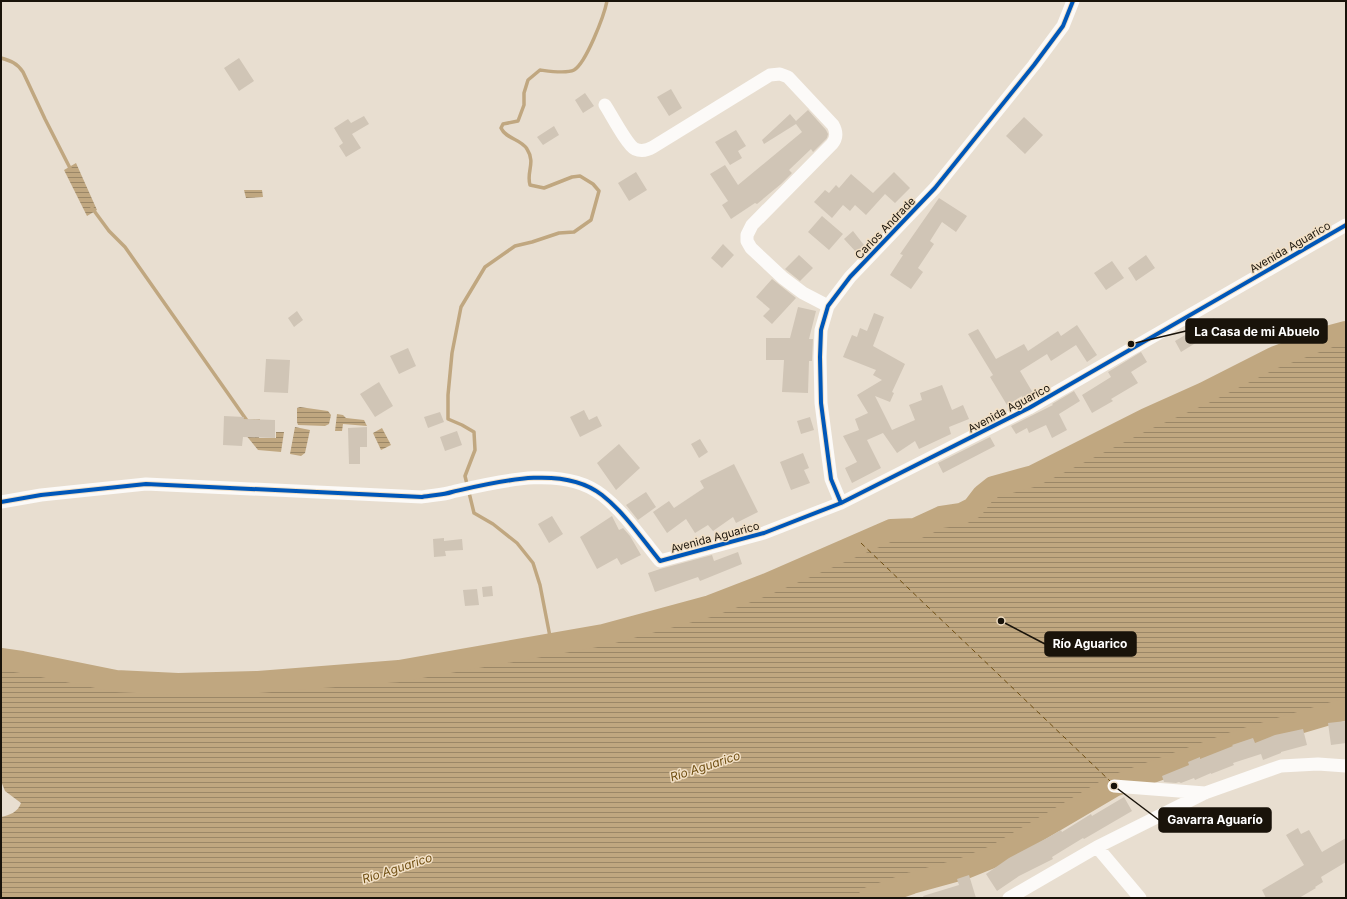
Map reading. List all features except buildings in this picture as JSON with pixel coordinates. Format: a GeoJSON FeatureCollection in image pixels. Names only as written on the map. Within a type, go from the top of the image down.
{"type":"FeatureCollection","features":[{"type":"Feature","properties":{"kind":"street","name":"Carlos Andrade"},"geometry":{"type":"LineString","coordinates":[[841,503],[831,479],[821,403],[821,330],[828,306],[850,278],[936,188],[1034,65],[1063,26],[1073,1]]}},
{"type":"Feature","properties":{"kind":"street"},"geometry":{"type":"LineString","coordinates":[[605,105],[631,146],[640,151],[644,151],[653,147],[770,75],[780,74],[788,77],[833,125],[836,131],[836,138],[832,144],[752,225],[747,235],[751,248],[783,278],[803,293],[828,306]]}},
{"type":"Feature","properties":{"kind":"street","name":"Avenida Aguarico"},"geometry":{"type":"LineString","coordinates":[[1,502],[41,495],[146,484],[422,497],[451,493],[509,480],[548,478],[580,482],[602,494],[621,512],[660,562],[764,533],[841,503],[1029,408],[1346,225]]}},
{"type":"Feature","properties":{"kind":"street"},"geometry":{"type":"LineString","coordinates":[[1009,898],[1096,847],[1205,793],[1281,766],[1318,764],[1346,766]]}},
{"type":"Feature","properties":{"kind":"street"},"geometry":{"type":"LineString","coordinates":[[1114,786],[1205,793]]}},
{"type":"Feature","properties":{"kind":"street"},"geometry":{"type":"LineString","coordinates":[[1096,847],[1140,898]]}},
{"type":"Feature","properties":{"kind":"water"},"geometry":{"type":"Polygon","coordinates":[[[76,163],[97,210],[87,216],[64,170],[76,163]]]}},
{"type":"Feature","properties":{"kind":"water"},"geometry":{"type":"Polygon","coordinates":[[[244,190],[262,190],[263,197],[246,198],[244,190]]]}},
{"type":"Feature","properties":{"kind":"water","name":"Río Aguarico"},"geometry":{"type":"Polygon","coordinates":[[[1346,332],[1346,709],[1238,741],[1114,786],[995,856],[964,869],[912,883],[869,898],[1,898],[1,817],[13,813],[18,809],[21,803],[5,791],[1,781],[1,659],[116,681],[178,684],[258,682],[399,671],[603,635],[710,606],[767,584],[891,530],[915,529],[941,517],[961,514],[973,508],[983,495],[993,487],[1033,476],[1146,419],[1204,393],[1273,358],[1331,336],[1346,332]]]}},
{"type":"Feature","properties":{"kind":"water"},"geometry":{"type":"Polygon","coordinates":[[[300,407],[328,411],[331,415],[329,424],[325,426],[298,425],[297,408],[300,407]]]}},
{"type":"Feature","properties":{"kind":"water"},"geometry":{"type":"Polygon","coordinates":[[[337,414],[343,415],[346,418],[364,420],[367,426],[343,424],[342,431],[335,431],[337,414]]]}},
{"type":"Feature","properties":{"kind":"water"},"geometry":{"type":"Polygon","coordinates":[[[260,419],[259,438],[276,438],[276,432],[284,432],[281,452],[258,450],[245,434],[244,420],[260,419]]]}},
{"type":"Feature","properties":{"kind":"water"},"geometry":{"type":"Polygon","coordinates":[[[295,427],[310,430],[305,453],[301,456],[290,454],[295,427]]]}},
{"type":"Feature","properties":{"kind":"water"},"geometry":{"type":"Polygon","coordinates":[[[382,428],[391,445],[381,450],[373,433],[382,428]]]}},
{"type":"Feature","properties":{"kind":"waterway"},"geometry":{"type":"LineString","coordinates":[[552,647],[540,585],[533,563],[517,543],[493,524],[474,513],[465,476],[475,450],[474,432],[448,419],[448,395],[452,353],[461,307],[485,267],[515,246],[559,233],[574,232],[591,220],[599,191],[593,184],[580,176],[572,177],[544,188],[530,185],[530,154],[521,143],[506,135],[501,128],[503,124],[518,121],[524,105],[524,93],[528,80],[540,70],[566,72],[574,70],[579,66],[594,38],[607,1]]}},
{"type":"Feature","properties":{"kind":"waterway"},"geometry":{"type":"LineString","coordinates":[[1,58],[14,63],[23,72],[71,170]]}},
{"type":"Feature","properties":{"kind":"waterway"},"geometry":{"type":"LineString","coordinates":[[92,208],[109,231],[125,247],[248,422]]}},
{"type":"Feature","properties":{"kind":"waterway"},"geometry":{"type":"LineString","coordinates":[[1,659],[116,681],[178,684],[258,682],[399,671],[603,635],[710,606],[767,584],[891,530],[915,529],[941,517],[961,514],[973,508],[983,495],[993,487],[1033,476],[1146,419],[1204,393],[1273,358],[1331,336],[1346,332]]}},
{"type":"Feature","properties":{"kind":"waterway"},"geometry":{"type":"LineString","coordinates":[[869,898],[912,883],[963,869],[995,856],[1114,786],[1238,741],[1346,709]]}},
{"type":"Feature","properties":{"kind":"ferry route"},"geometry":{"type":"LineString","coordinates":[[861,543],[1110,781]]}},
{"type":"Feature","properties":{"kind":"cycle path"},"geometry":{"type":"LineString","coordinates":[[841,503],[831,479],[821,403],[821,330],[828,306],[850,277],[935,188],[1034,65],[1063,26],[1073,1]]}},
{"type":"Feature","properties":{"kind":"cycle path"},"geometry":{"type":"LineString","coordinates":[[1,502],[41,495],[146,484],[422,497],[445,494],[509,480],[549,478],[568,480],[586,486],[602,495],[626,518],[660,561],[764,533],[841,503],[1029,408],[1346,225]]}},
{"type":"Feature","properties":{"kind":"place","name":"La Casa de mi Abuelo"},"geometry":{"type":"Point","coordinates":[1131,344]}},
{"type":"Feature","properties":{"kind":"place","name":"Río Aguarico"},"geometry":{"type":"Point","coordinates":[1001,621]}},
{"type":"Feature","properties":{"kind":"place","name":"Gavarra Aguarío"},"geometry":{"type":"Point","coordinates":[1114,786]}}]}
